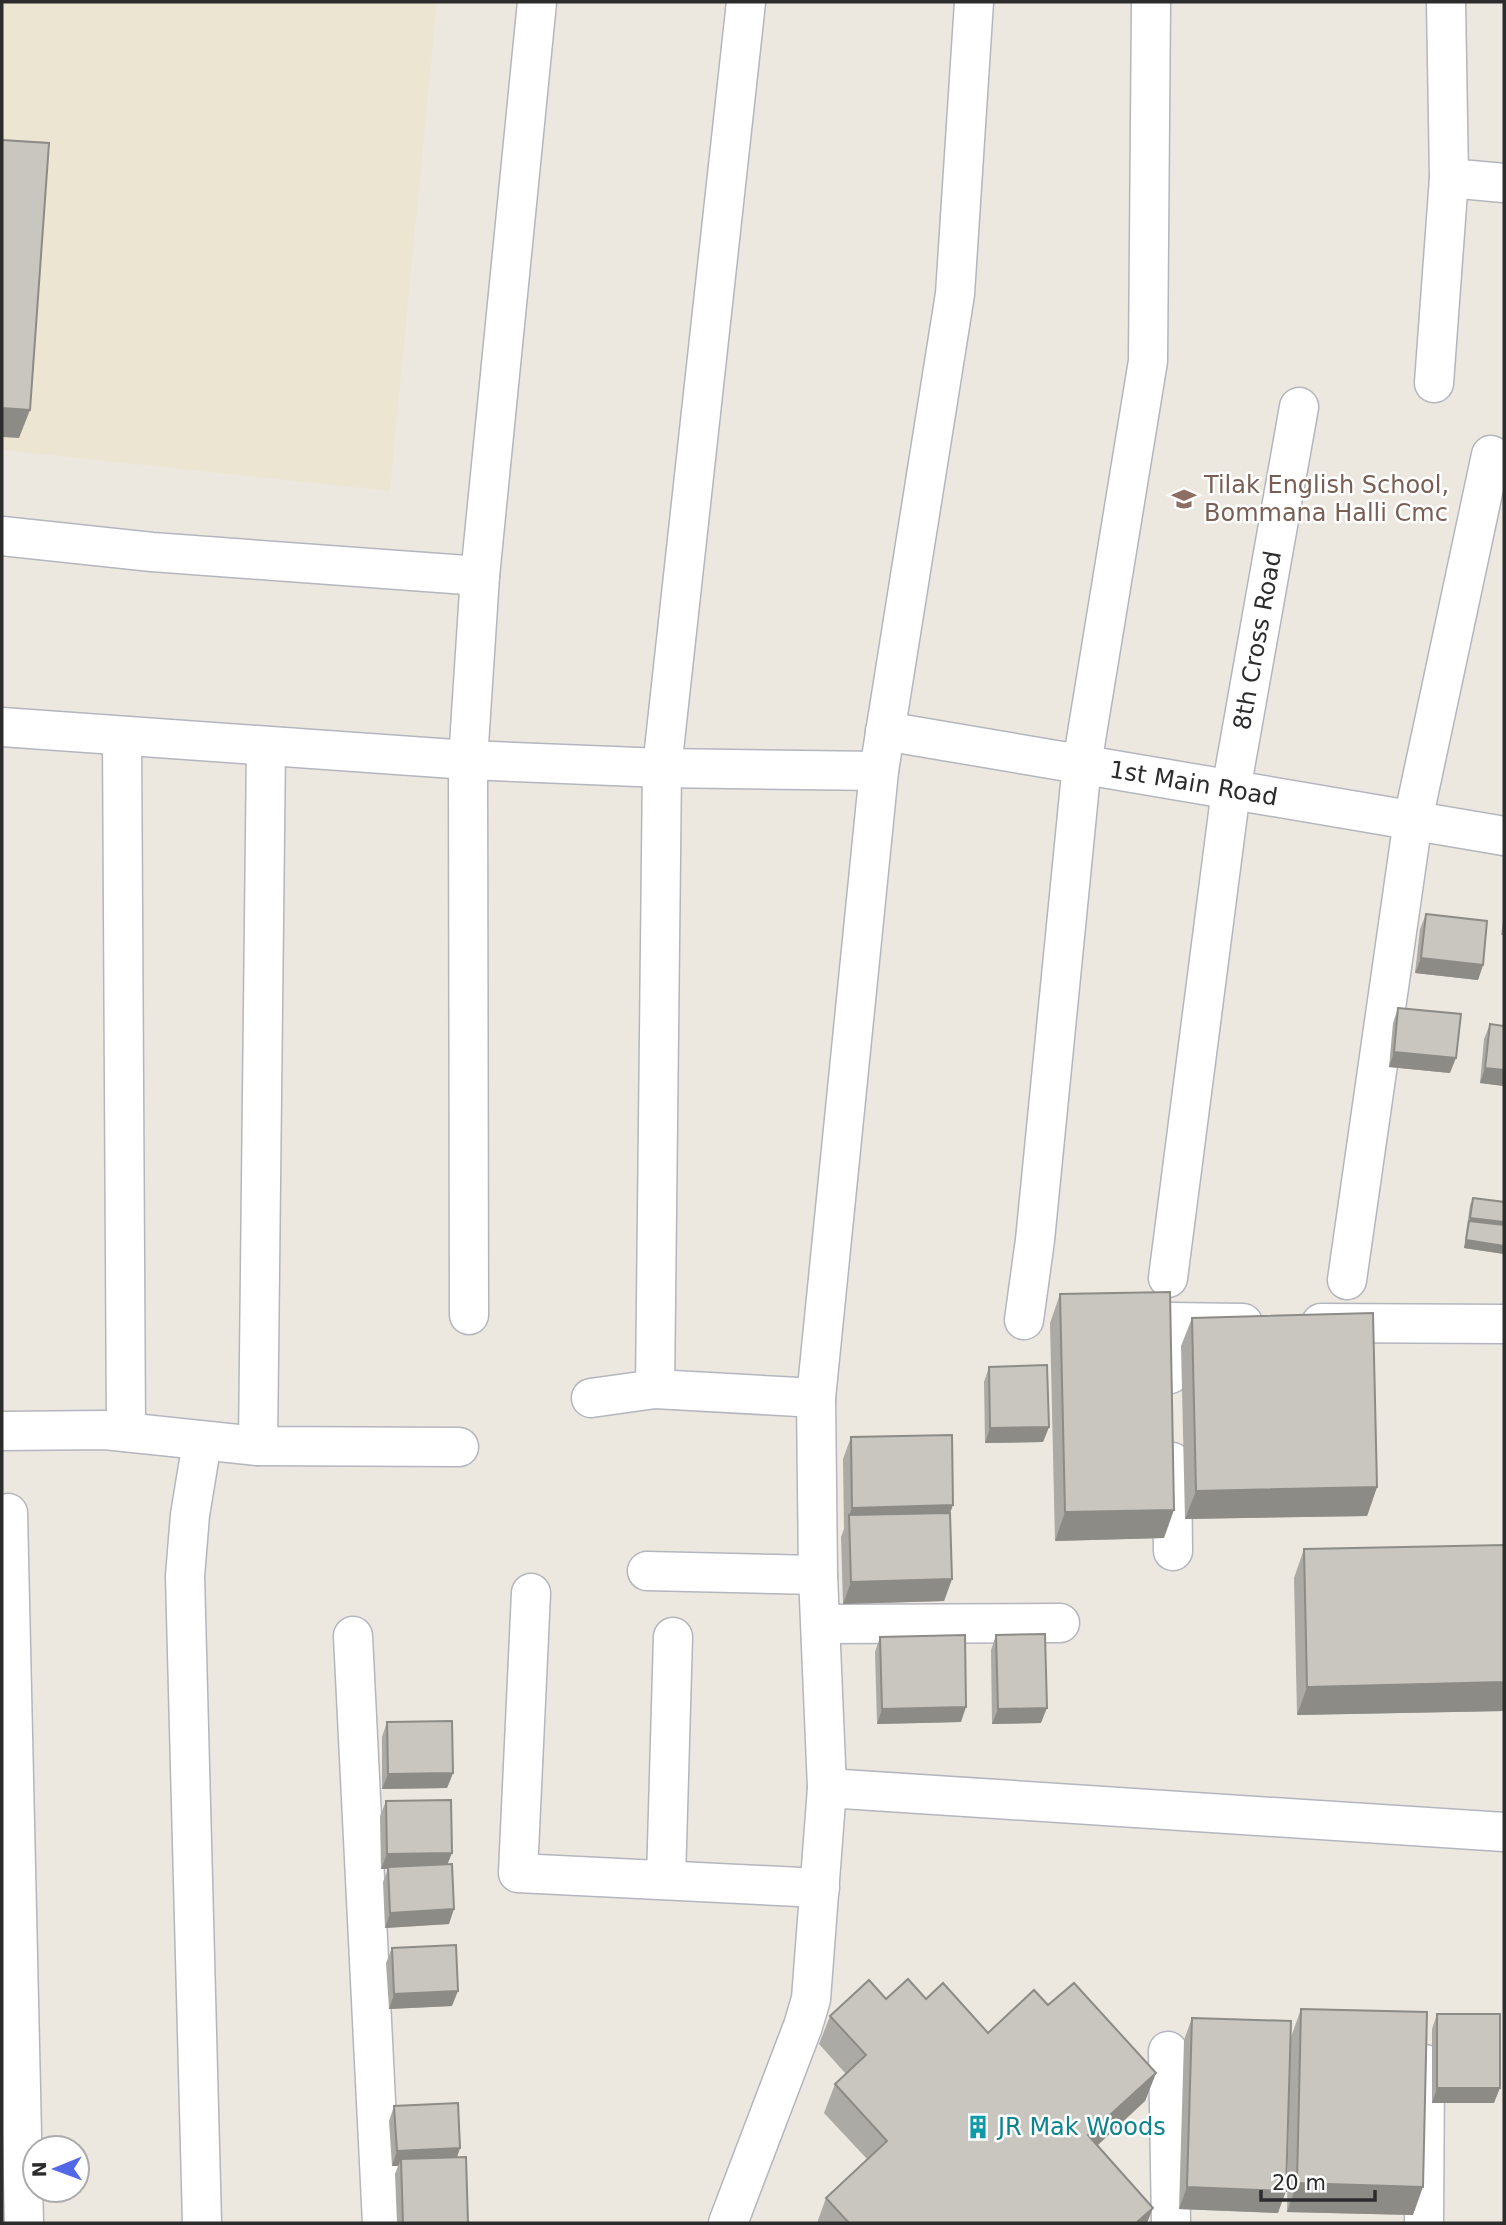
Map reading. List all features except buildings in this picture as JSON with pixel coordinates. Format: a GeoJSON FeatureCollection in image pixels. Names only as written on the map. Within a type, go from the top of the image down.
{"type":"FeatureCollection","features":[{"type":"Feature","properties":{"kind":"street"},"geometry":{"type":"LineString","coordinates":[[469,1315],[468,761],[480,576],[537,2]]}},
{"type":"Feature","properties":{"kind":"street"},"geometry":{"type":"LineString","coordinates":[[654,1389],[662,768],[746,2]]}},
{"type":"Feature","properties":{"kind":"street"},"geometry":{"type":"LineString","coordinates":[[729,2223],[811,1999],[827,1788],[818,1575],[816,1398],[879,771],[955,294],[974,2]]}},
{"type":"Feature","properties":{"kind":"street"},"geometry":{"type":"LineString","coordinates":[[1024,1320],[1035,1240],[1082,764],[1148,361],[1152,2]]}},
{"type":"Feature","properties":{"kind":"street"},"geometry":{"type":"LineString","coordinates":[[1434,383],[1449,178],[1446,2]]}},
{"type":"Feature","properties":{"kind":"street"},"geometry":{"type":"LineString","coordinates":[[1449,178],[1504,183]]}},
{"type":"Feature","properties":{"kind":"street","name":"8th Cross Road"},"geometry":{"type":"LineString","coordinates":[[1168,1278],[1231,790],[1299,407]]}},
{"type":"Feature","properties":{"kind":"street"},"geometry":{"type":"LineString","coordinates":[[1347,1280],[1413,820],[1491,455]]}},
{"type":"Feature","properties":{"kind":"street"},"geometry":{"type":"LineString","coordinates":[[2,536],[152,552],[480,576]]}},
{"type":"Feature","properties":{"kind":"street"},"geometry":{"type":"LineString","coordinates":[[2,727],[468,761],[662,768],[879,771]]}},
{"type":"Feature","properties":{"kind":"street","name":"1st Main Road"},"geometry":{"type":"LineString","coordinates":[[885,731],[1504,836]]}},
{"type":"Feature","properties":{"kind":"street"},"geometry":{"type":"LineString","coordinates":[[122,736],[126,1432]]}},
{"type":"Feature","properties":{"kind":"street"},"geometry":{"type":"LineString","coordinates":[[258,1446],[266,746]]}},
{"type":"Feature","properties":{"kind":"street"},"geometry":{"type":"LineString","coordinates":[[1173,1551],[1170,1322],[1504,1324]]}},
{"type":"Feature","properties":{"kind":"street"},"geometry":{"type":"LineString","coordinates":[[591,1398],[654,1389],[816,1398]]}},
{"type":"Feature","properties":{"kind":"street"},"geometry":{"type":"LineString","coordinates":[[2,1432],[105,1430],[258,1446],[459,1447]]}},
{"type":"Feature","properties":{"kind":"street"},"geometry":{"type":"LineString","coordinates":[[202,1441],[190,1514],[184,1576],[202,2223]]}},
{"type":"Feature","properties":{"kind":"street"},"geometry":{"type":"LineString","coordinates":[[8,1513],[24,2223]]}},
{"type":"Feature","properties":{"kind":"street"},"geometry":{"type":"LineString","coordinates":[[647,1571],[818,1575]]}},
{"type":"Feature","properties":{"kind":"street"},"geometry":{"type":"LineString","coordinates":[[531,1593],[519,1873],[820,1888]]}},
{"type":"Feature","properties":{"kind":"street"},"geometry":{"type":"LineString","coordinates":[[821,1624],[1060,1623]]}},
{"type":"Feature","properties":{"kind":"street"},"geometry":{"type":"LineString","coordinates":[[353,1636],[382,2223]]}},
{"type":"Feature","properties":{"kind":"street"},"geometry":{"type":"LineString","coordinates":[[666,1881],[673,1637]]}},
{"type":"Feature","properties":{"kind":"street"},"geometry":{"type":"LineString","coordinates":[[827,1788],[1504,1832]]}},
{"type":"Feature","properties":{"kind":"street"},"geometry":{"type":"LineString","coordinates":[[1424,2223],[1425,2036]]}},
{"type":"Feature","properties":{"kind":"street"},"geometry":{"type":"LineString","coordinates":[[1168,2050],[1171,2223]]}},
{"type":"Feature","properties":{"kind":"shaded area"},"geometry":{"type":"Polygon","coordinates":[[[2,2],[437,2],[390,491],[2,450],[2,2]]]}},
{"type":"Feature","properties":{"kind":"place","name":"Tilak English School, Bommana Halli Cmc"},"geometry":{"type":"Point","coordinates":[1184,499]}},
{"type":"Feature","properties":{"kind":"place","name":"JR Mak Woods"},"geometry":{"type":"Point","coordinates":[978,2127]}}]}
